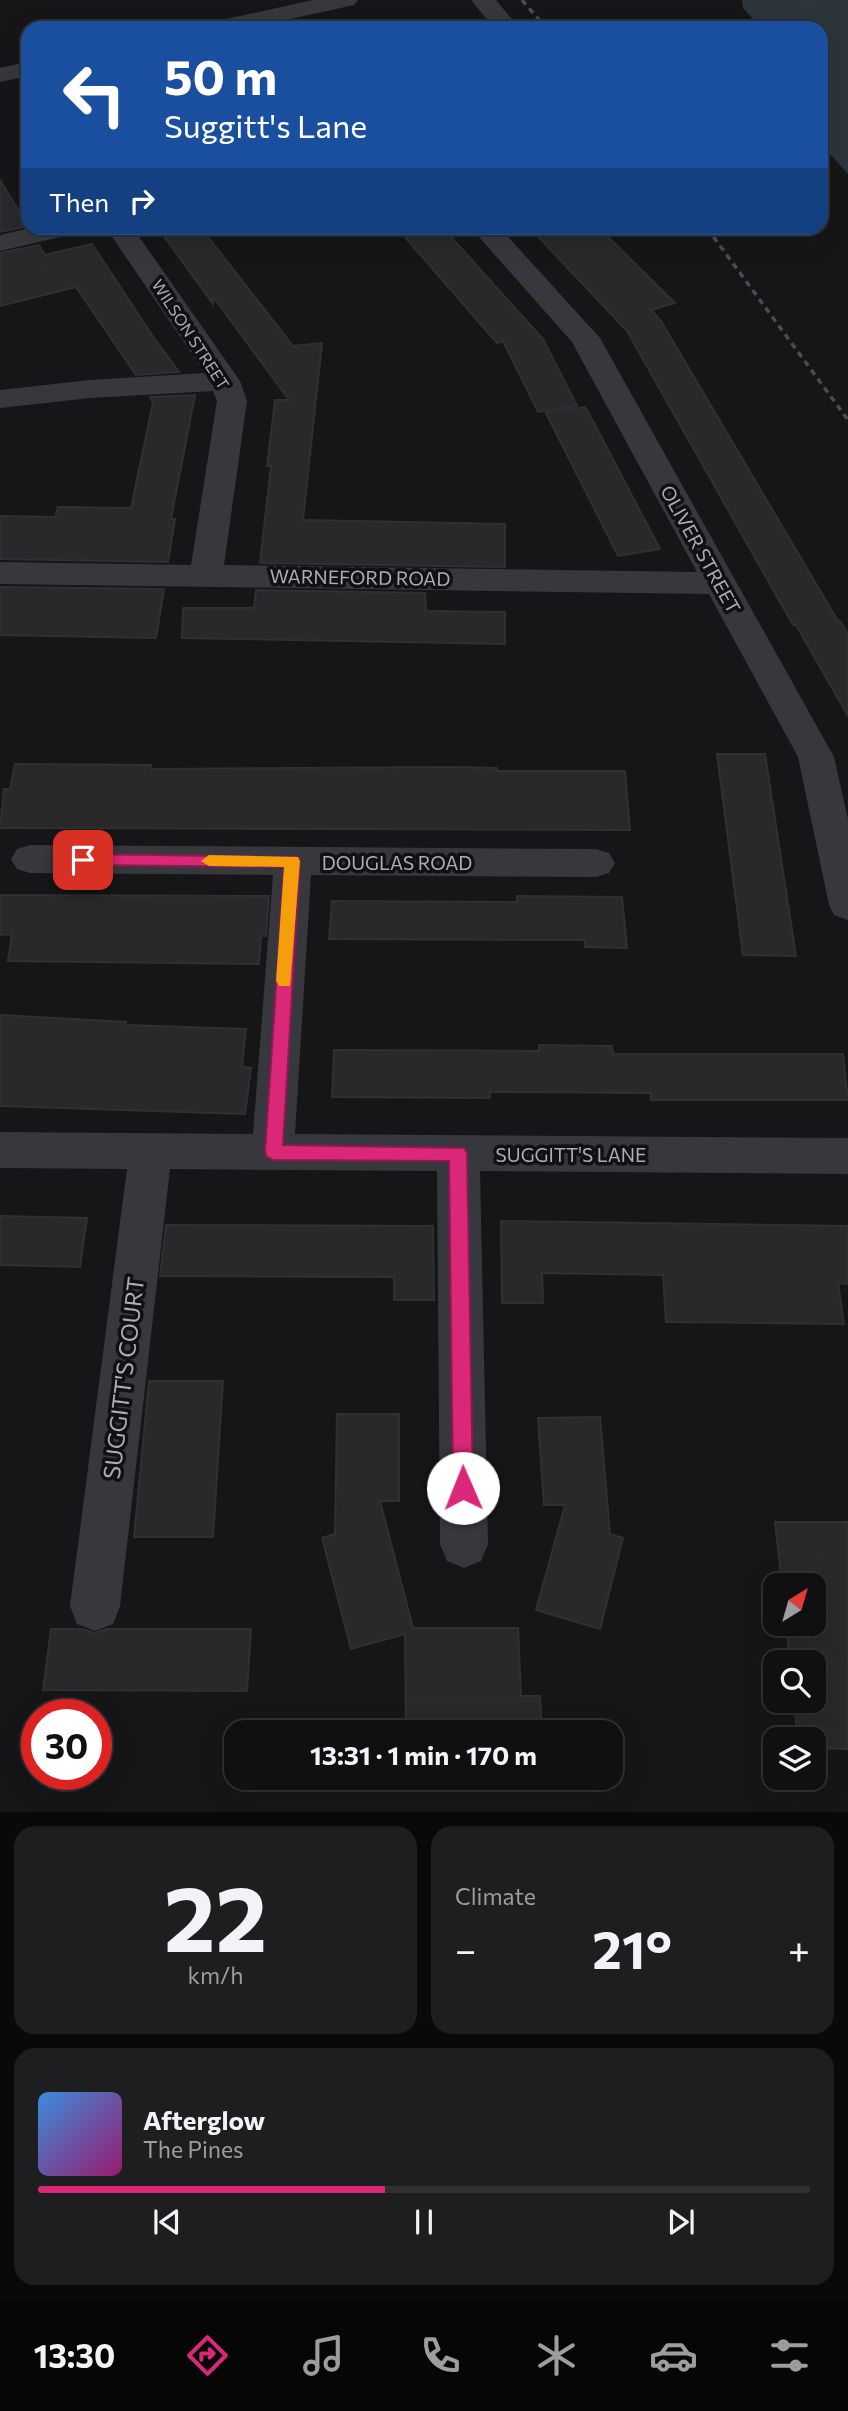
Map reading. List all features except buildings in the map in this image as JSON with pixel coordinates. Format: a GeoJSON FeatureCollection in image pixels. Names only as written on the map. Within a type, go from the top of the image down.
{"type":"FeatureCollection","features":[{"type":"Feature","properties":{"kind":"street"},"geometry":{"type":"LineString","coordinates":[[249,21],[346,0]]}},
{"type":"Feature","properties":{"kind":"street"},"geometry":{"type":"LineString","coordinates":[[483,0],[501,21]]}},
{"type":"Feature","properties":{"kind":"street"},"geometry":{"type":"LineString","coordinates":[[0,75],[21,70]]}},
{"type":"Feature","properties":{"kind":"street"},"geometry":{"type":"LineString","coordinates":[[0,243],[34,235]]}},
{"type":"Feature","properties":{"kind":"street","name":"WILSON STREET"},"geometry":{"type":"LineString","coordinates":[[125,235],[225,381],[232,401],[206,574]]}},
{"type":"Feature","properties":{"kind":"street","name":"OLIVER STREET"},"geometry":{"type":"LineString","coordinates":[[491,235],[585,338],[816,757],[848,905]]}},
{"type":"Feature","properties":{"kind":"street"},"geometry":{"type":"LineString","coordinates":[[0,399],[90,389],[225,381]]}},
{"type":"Feature","properties":{"kind":"street","name":"WARNEFORD ROAD"},"geometry":{"type":"LineString","coordinates":[[0,573],[720,583]]}},
{"type":"Feature","properties":{"kind":"street","name":"DOUGLAS ROAD"},"geometry":{"type":"LineString","coordinates":[[30,859],[596,863]]}},
{"type":"Feature","properties":{"kind":"street"},"geometry":{"type":"LineString","coordinates":[[273,1152],[293,861]]}},
{"type":"Feature","properties":{"kind":"street","name":"SUGGITT'S LANE"},"geometry":{"type":"LineString","coordinates":[[0,1150],[848,1156]]}},
{"type":"Feature","properties":{"kind":"street","name":"SUGGITT'S COURT"},"geometry":{"type":"LineString","coordinates":[[95,1606],[151,1151]]}},
{"type":"Feature","properties":{"kind":"street"},"geometry":{"type":"LineString","coordinates":[[458,1153],[464,1544]]}},
{"type":"Feature","properties":{"kind":"shaded area"},"geometry":{"type":"Polygon","coordinates":[[[742,0],[848,0],[848,174],[828,152],[828,21],[755,21],[743,8],[742,0]]]}},
{"type":"Feature","properties":{"kind":"railway"},"geometry":{"type":"LineString","coordinates":[[522,0],[540,21]]}},
{"type":"Feature","properties":{"kind":"railway"},"geometry":{"type":"LineString","coordinates":[[712,235],[848,420]]}},
{"type":"Feature","properties":{"kind":"slow traffic"},"geometry":{"type":"LineString","coordinates":[[209,861],[293,861],[285,981]]}},
{"type":"Feature","properties":{"kind":"route"},"geometry":{"type":"LineString","coordinates":[[83,860],[293,861],[273,1152],[458,1153],[463,1488]]}}]}
